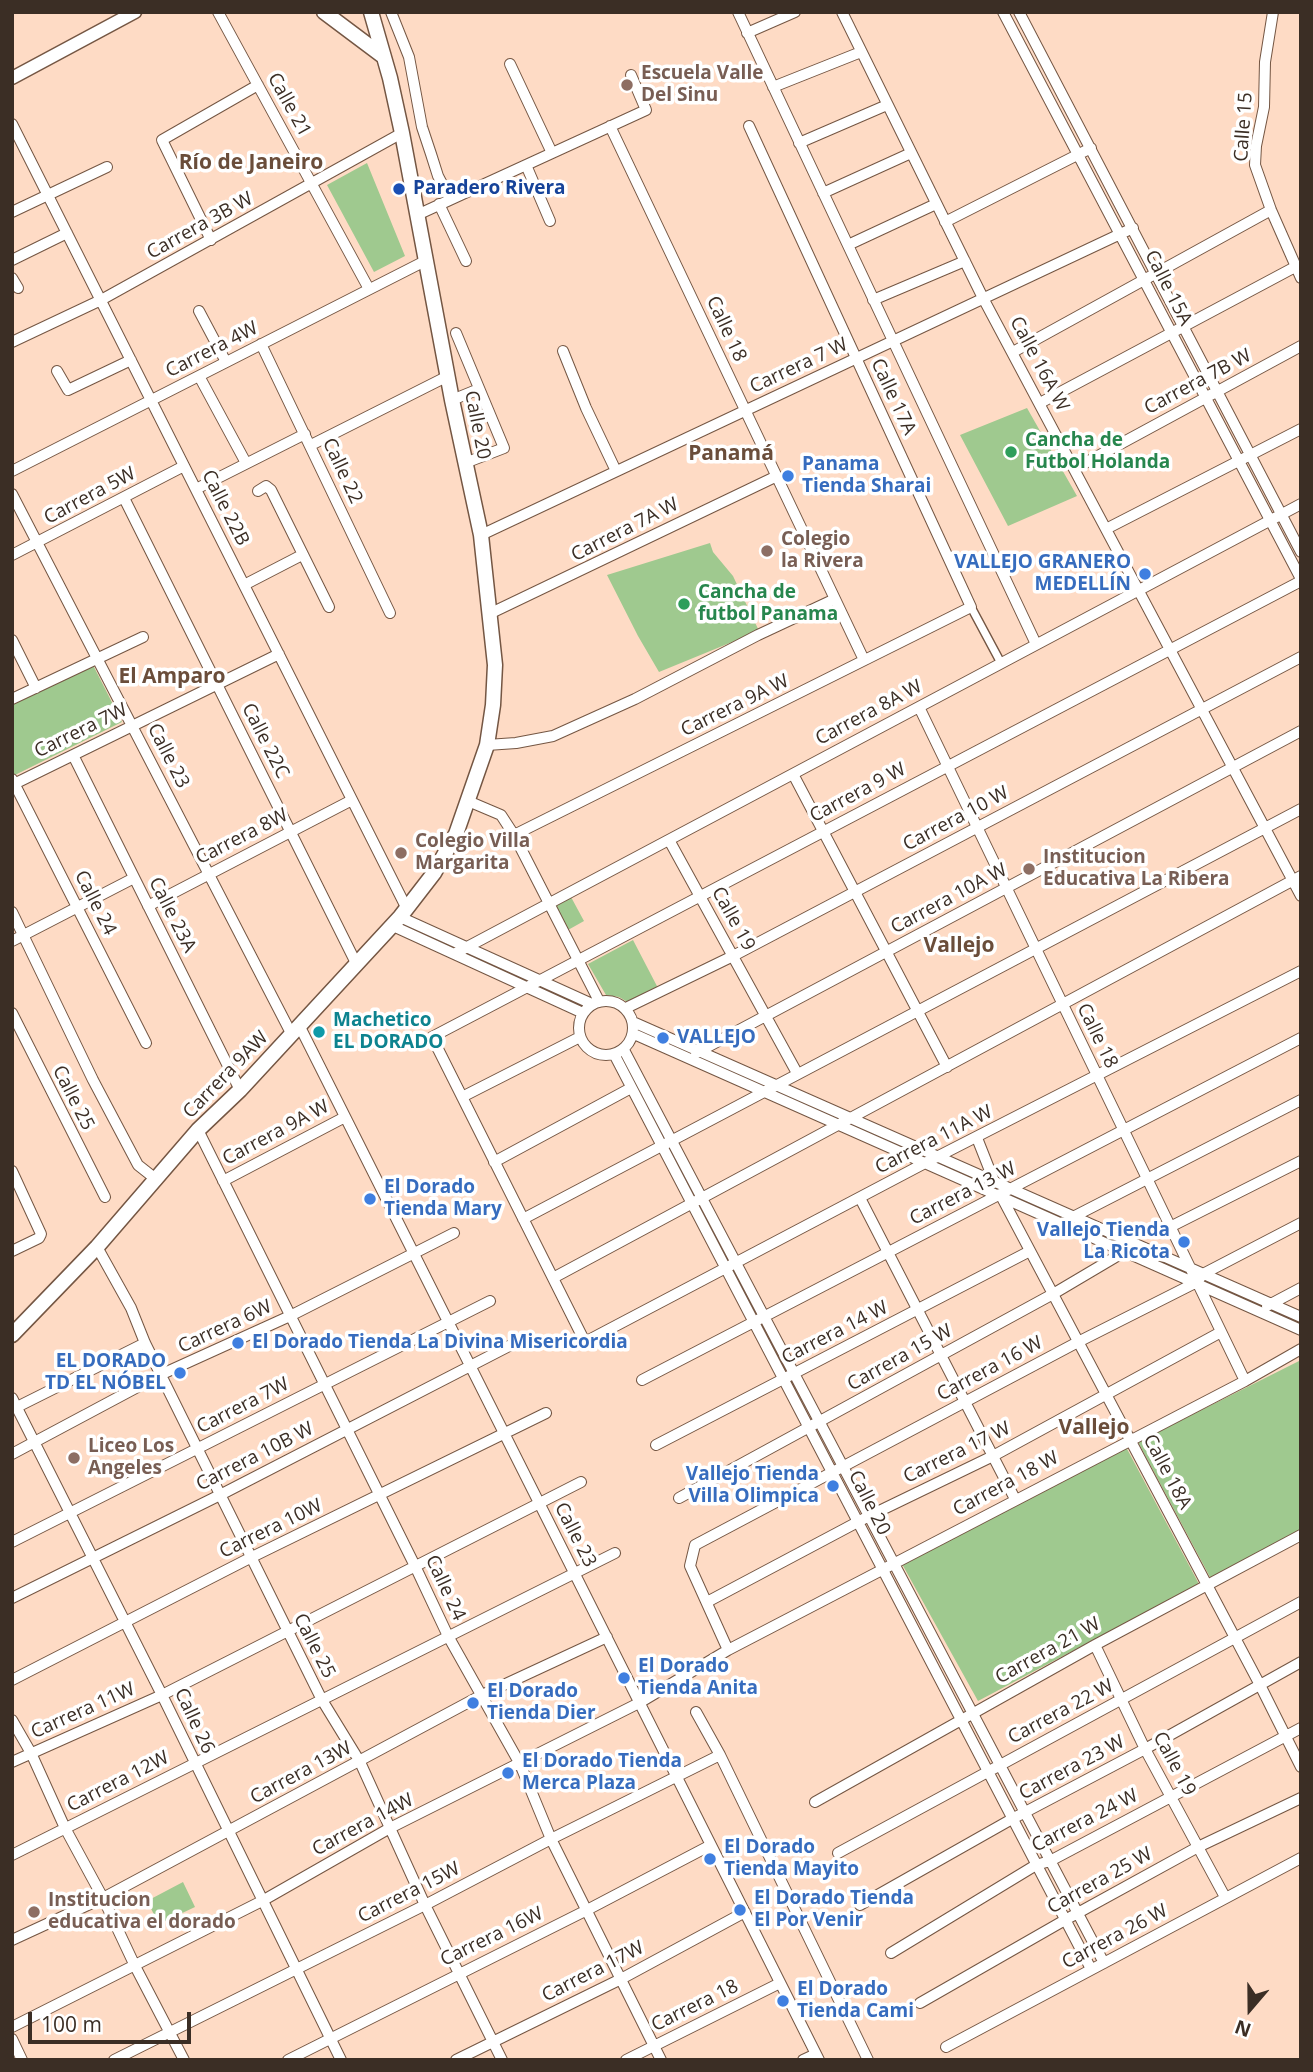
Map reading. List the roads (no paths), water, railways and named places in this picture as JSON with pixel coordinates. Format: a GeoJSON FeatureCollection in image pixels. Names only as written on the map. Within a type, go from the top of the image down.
{"type":"FeatureCollection","features":[{"type":"Feature","properties":{"kind":"main road"},"geometry":{"type":"LineString","coordinates":[[324,12],[384,57]]}},
{"type":"Feature","properties":{"kind":"main road","name":"Calle 20"},"geometry":{"type":"LineString","coordinates":[[371,12],[402,133],[452,400],[481,535],[495,665],[487,745],[456,834]]}},
{"type":"Feature","properties":{"kind":"main road","name":"Carrera 9AW"},"geometry":{"type":"LineString","coordinates":[[12,1335],[97,1247],[198,1130],[240,1090],[400,917],[434,873],[456,834]]}},
{"type":"Feature","properties":{"kind":"street"},"geometry":{"type":"LineString","coordinates":[[12,78],[135,12]]}},
{"type":"Feature","properties":{"kind":"street","name":"Calle 21"},"geometry":{"type":"LineString","coordinates":[[218,12],[369,289]]}},
{"type":"Feature","properties":{"kind":"street"},"geometry":{"type":"LineString","coordinates":[[391,12],[409,57],[422,127],[438,176],[450,199]]}},
{"type":"Feature","properties":{"kind":"street"},"geometry":{"type":"LineString","coordinates":[[738,12],[1036,644]]}},
{"type":"Feature","properties":{"kind":"street"},"geometry":{"type":"LineString","coordinates":[[747,33],[795,12]]}},
{"type":"Feature","properties":{"kind":"street","name":"Calle 16A W"},"geometry":{"type":"LineString","coordinates":[[842,12],[983,298],[1265,828],[1297,878],[1301,896]]}},
{"type":"Feature","properties":{"kind":"street","name":"Calle 15A"},"geometry":{"type":"LineString","coordinates":[[1003,12],[1301,580]]}},
{"type":"Feature","properties":{"kind":"street","name":"Calle 15A"},"geometry":{"type":"LineString","coordinates":[[1020,12],[1301,552]]}},
{"type":"Feature","properties":{"kind":"street","name":"Calle 15"},"geometry":{"type":"LineString","coordinates":[[1273,12],[1265,62],[1264,107],[1255,164],[1271,210],[1301,278]]}},
{"type":"Feature","properties":{"kind":"street"},"geometry":{"type":"LineString","coordinates":[[773,87],[861,52]]}},
{"type":"Feature","properties":{"kind":"street"},"geometry":{"type":"LineString","coordinates":[[510,64],[552,153]]}},
{"type":"Feature","properties":{"kind":"street"},"geometry":{"type":"LineString","coordinates":[[417,215],[646,110],[631,75]]}},
{"type":"Feature","properties":{"kind":"street"},"geometry":{"type":"LineString","coordinates":[[211,240],[162,140],[258,85]]}},
{"type":"Feature","properties":{"kind":"street"},"geometry":{"type":"LineString","coordinates":[[799,143],[887,105]]}},
{"type":"Feature","properties":{"kind":"street","name":"Calle 22B"},"geometry":{"type":"LineString","coordinates":[[12,124],[352,800],[400,917]]}},
{"type":"Feature","properties":{"kind":"street","name":"Calle 18"},"geometry":{"type":"LineString","coordinates":[[610,126],[864,660]]}},
{"type":"Feature","properties":{"kind":"street","name":"Calle 17A"},"geometry":{"type":"LineString","coordinates":[[749,126],[971,607]]}},
{"type":"Feature","properties":{"kind":"street","name":"Carrera 3B W"},"geometry":{"type":"LineString","coordinates":[[12,342],[101,300],[402,133]]}},
{"type":"Feature","properties":{"kind":"street"},"geometry":{"type":"LineString","coordinates":[[945,222],[1091,148]]}},
{"type":"Feature","properties":{"kind":"street"},"geometry":{"type":"LineString","coordinates":[[823,193],[911,153]]}},
{"type":"Feature","properties":{"kind":"street"},"geometry":{"type":"LineString","coordinates":[[526,165],[550,221]]}},
{"type":"Feature","properties":{"kind":"street"},"geometry":{"type":"LineString","coordinates":[[12,212],[107,167]]}},
{"type":"Feature","properties":{"kind":"street"},"geometry":{"type":"LineString","coordinates":[[439,204],[466,261]]}},
{"type":"Feature","properties":{"kind":"street"},"geometry":{"type":"LineString","coordinates":[[848,245],[936,204]]}},
{"type":"Feature","properties":{"kind":"street"},"geometry":{"type":"LineString","coordinates":[[1013,352],[1271,210]]}},
{"type":"Feature","properties":{"kind":"street","name":"Carrera 7 W"},"geometry":{"type":"LineString","coordinates":[[481,535],[1133,228]]}},
{"type":"Feature","properties":{"kind":"street"},"geometry":{"type":"LineString","coordinates":[[12,260],[67,233]]}},
{"type":"Feature","properties":{"kind":"street"},"geometry":{"type":"LineString","coordinates":[[1289,254],[1301,248]]}},
{"type":"Feature","properties":{"kind":"street","name":"Carrera 4W"},"geometry":{"type":"LineString","coordinates":[[12,471],[427,260]]}},
{"type":"Feature","properties":{"kind":"street"},"geometry":{"type":"LineString","coordinates":[[873,300],[964,261]]}},
{"type":"Feature","properties":{"kind":"street"},"geometry":{"type":"LineString","coordinates":[[1040,403],[1295,267]]}},
{"type":"Feature","properties":{"kind":"street"},"geometry":{"type":"LineString","coordinates":[[12,278],[18,288]]}},
{"type":"Feature","properties":{"kind":"street"},"geometry":{"type":"LineString","coordinates":[[199,311],[226,362]]}},
{"type":"Feature","properties":{"kind":"street"},"geometry":{"type":"LineString","coordinates":[[456,333],[504,447],[465,463]]}},
{"type":"Feature","properties":{"kind":"street","name":"Calle 22"},"geometry":{"type":"LineString","coordinates":[[261,344],[390,613]]}},
{"type":"Feature","properties":{"kind":"street","name":"Carrera 7B W"},"geometry":{"type":"LineString","coordinates":[[1074,468],[1301,346]]}},
{"type":"Feature","properties":{"kind":"street"},"geometry":{"type":"LineString","coordinates":[[563,351],[616,471]]}},
{"type":"Feature","properties":{"kind":"street"},"geometry":{"type":"LineString","coordinates":[[57,371],[68,390],[131,360]]}},
{"type":"Feature","properties":{"kind":"street"},"geometry":{"type":"LineString","coordinates":[[199,376],[246,463]]}},
{"type":"Feature","properties":{"kind":"street"},"geometry":{"type":"LineString","coordinates":[[311,445],[448,376]]}},
{"type":"Feature","properties":{"kind":"street"},"geometry":{"type":"LineString","coordinates":[[452,400],[479,389]]}},
{"type":"Feature","properties":{"kind":"street"},"geometry":{"type":"LineString","coordinates":[[1106,528],[1301,429]]}},
{"type":"Feature","properties":{"kind":"street"},"geometry":{"type":"LineString","coordinates":[[196,489],[306,434]]}},
{"type":"Feature","properties":{"kind":"street","name":"Carrera 5W"},"geometry":{"type":"LineString","coordinates":[[12,555],[38,544],[184,466]]}},
{"type":"Feature","properties":{"kind":"street","name":"Carrera 7A W"},"geometry":{"type":"LineString","coordinates":[[489,614],[776,476]]}},
{"type":"Feature","properties":{"kind":"street"},"geometry":{"type":"LineString","coordinates":[[258,491],[267,486],[271,490],[328,607]]}},
{"type":"Feature","properties":{"kind":"street","name":"Calle 23"},"geometry":{"type":"LineString","coordinates":[[12,494],[208,873],[345,1117],[817,2057]]}},
{"type":"Feature","properties":{"kind":"street","name":"Calle 22C"},"geometry":{"type":"LineString","coordinates":[[124,498],[356,963]]}},
{"type":"Feature","properties":{"kind":"street","name":"Carrera 8A W"},"geometry":{"type":"LineString","coordinates":[[454,954],[1301,504]]}},
{"type":"Feature","properties":{"kind":"street"},"geometry":{"type":"LineString","coordinates":[[244,585],[302,555]]}},
{"type":"Feature","properties":{"kind":"street","name":"Carrera 9 W"},"geometry":{"type":"LineString","coordinates":[[462,1097],[432,1037],[1301,580]]}},
{"type":"Feature","properties":{"kind":"street"},"geometry":{"type":"LineString","coordinates":[[487,745],[553,736],[635,699],[835,598]]}},
{"type":"Feature","properties":{"kind":"street"},"geometry":{"type":"LineString","coordinates":[[971,607],[1001,663]]}},
{"type":"Feature","properties":{"kind":"street","name":"Carrera 9A W"},"geometry":{"type":"LineString","coordinates":[[514,835],[971,607]]}},
{"type":"Feature","properties":{"kind":"street"},"geometry":{"type":"LineString","coordinates":[[12,699],[143,638]]}},
{"type":"Feature","properties":{"kind":"street"},"geometry":{"type":"LineString","coordinates":[[12,640],[36,688]]}},
{"type":"Feature","properties":{"kind":"street","name":"Carrera 7W"},"geometry":{"type":"LineString","coordinates":[[13,782],[279,654]]}},
{"type":"Feature","properties":{"kind":"street","name":"Carrera 10 W"},"geometry":{"type":"LineString","coordinates":[[626,1008],[733,956],[1301,657]]}},
{"type":"Feature","properties":{"kind":"street","name":"Calle 18"},"geometry":{"type":"LineString","coordinates":[[919,707],[1189,1267]]}},
{"type":"Feature","properties":{"kind":"street","name":"Carrera 10A W"},"geometry":{"type":"LineString","coordinates":[[687,1057],[1301,731]]}},
{"type":"Feature","properties":{"kind":"street","name":"Calle 23A"},"geometry":{"type":"LineString","coordinates":[[73,755],[240,1090]]}},
{"type":"Feature","properties":{"kind":"street"},"geometry":{"type":"LineString","coordinates":[[793,774],[947,1067]]}},
{"type":"Feature","properties":{"kind":"street","name":"Calle 24"},"geometry":{"type":"LineString","coordinates":[[13,782],[146,1043]]}},
{"type":"Feature","properties":{"kind":"street","name":"Carrera 8W"},"geometry":{"type":"LineString","coordinates":[[148,906],[352,800]]}},
{"type":"Feature","properties":{"kind":"street"},"geometry":{"type":"LineString","coordinates":[[468,802],[501,815],[514,835],[578,960],[596,1003]]}},
{"type":"Feature","properties":{"kind":"street"},"geometry":{"type":"LineString","coordinates":[[523,1219],[1301,809]]}},
{"type":"Feature","properties":{"kind":"street","name":"Calle 19"},"geometry":{"type":"LineString","coordinates":[[669,840],[797,1073]]}},
{"type":"Feature","properties":{"kind":"street"},"geometry":{"type":"LineString","coordinates":[[12,941],[134,877]]}},
{"type":"Feature","properties":{"kind":"street"},"geometry":{"type":"LineString","coordinates":[[580,1037],[462,1097],[553,1278],[1297,878]]}},
{"type":"Feature","properties":{"kind":"street"},"geometry":{"type":"LineString","coordinates":[[12,912],[93,1080],[138,1165],[157,1180]]}},
{"type":"Feature","properties":{"kind":"street"},"geometry":{"type":"LineString","coordinates":[[400,917],[596,1003]]}},
{"type":"Feature","properties":{"kind":"street"},"geometry":{"type":"LineString","coordinates":[[400,917],[454,954],[583,1013]]}},
{"type":"Feature","properties":{"kind":"street","name":"Carrera 11A W"},"geometry":{"type":"LineString","coordinates":[[553,1278],[585,1342],[925,1163],[1301,971]]}},
{"type":"Feature","properties":{"kind":"street"},"geometry":{"type":"LineString","coordinates":[[609,1000],[626,1008],[634,1022],[634,1034],[619,1052],[603,1055],[585,1046],[580,1037],[579,1025],[583,1013],[596,1003],[609,1000]]}},
{"type":"Feature","properties":{"kind":"street","name":"Calle 25"},"geometry":{"type":"LineString","coordinates":[[12,1013],[105,1197]]}},
{"type":"Feature","properties":{"kind":"street"},"geometry":{"type":"LineString","coordinates":[[634,1022],[994,1181]]}},
{"type":"Feature","properties":{"kind":"street"},"geometry":{"type":"LineString","coordinates":[[634,1034],[925,1163],[1073,1217],[1189,1267],[1200,1278],[1258,1311],[1301,1330]]}},
{"type":"Feature","properties":{"kind":"street","name":"Carrera 13 W"},"geometry":{"type":"LineString","coordinates":[[642,1380],[1301,1038]]}},
{"type":"Feature","properties":{"kind":"street","name":"Calle 20"},"geometry":{"type":"LineString","coordinates":[[619,1052],[631,1088],[1091,1969]]}},
{"type":"Feature","properties":{"kind":"street","name":"Calle 20"},"geometry":{"type":"LineString","coordinates":[[619,1052],[672,1141],[1104,1963]]}},
{"type":"Feature","properties":{"kind":"street"},"geometry":{"type":"LineString","coordinates":[[494,1162],[631,1088]]}},
{"type":"Feature","properties":{"kind":"street"},"geometry":{"type":"LineString","coordinates":[[1060,1223],[1301,1100]]}},
{"type":"Feature","properties":{"kind":"street","name":"Carrera 9A W"},"geometry":{"type":"LineString","coordinates":[[223,1181],[345,1117]]}},
{"type":"Feature","properties":{"kind":"street","name":"Calle 24"},"geometry":{"type":"LineString","coordinates":[[198,1130],[416,1568],[447,1636],[520,1764],[551,1839],[661,2060]]}},
{"type":"Feature","properties":{"kind":"street"},"geometry":{"type":"LineString","coordinates":[[977,1138],[994,1181],[1004,1192],[1060,1223],[1126,1252],[1301,1317]]}},
{"type":"Feature","properties":{"kind":"street"},"geometry":{"type":"LineString","coordinates":[[1170,1227],[1301,1161]]}},
{"type":"Feature","properties":{"kind":"street"},"geometry":{"type":"LineString","coordinates":[[12,1171],[40,1230],[39,1238],[12,1251]]}},
{"type":"Feature","properties":{"kind":"street","name":"Calle 18A"},"geometry":{"type":"LineString","coordinates":[[1004,1192],[1030,1251],[1301,1767]]}},
{"type":"Feature","properties":{"kind":"street"},"geometry":{"type":"LineString","coordinates":[[860,1198],[1015,1499]]}},
{"type":"Feature","properties":{"kind":"street","name":"Carrera 16 W"},"geometry":{"type":"LineString","coordinates":[[707,1602],[690,1566],[695,1545],[1301,1223]]}},
{"type":"Feature","properties":{"kind":"street","name":"Carrera 6W"},"geometry":{"type":"LineString","coordinates":[[12,1454],[160,1375],[290,1316],[454,1233]]}},
{"type":"Feature","properties":{"kind":"street","name":"Carrera 15 W"},"geometry":{"type":"LineString","coordinates":[[679,1498],[1053,1294],[1126,1252],[1134,1243]]}},
{"type":"Feature","properties":{"kind":"street","name":"Calle 25"},"geometry":{"type":"LineString","coordinates":[[97,1247],[131,1308],[160,1375],[322,1700],[360,1762],[425,1905],[502,2060]]}},
{"type":"Feature","properties":{"kind":"street","name":"Carrera 14 W"},"geometry":{"type":"LineString","coordinates":[[656,1446],[1030,1251]]}},
{"type":"Feature","properties":{"kind":"street"},"geometry":{"type":"LineString","coordinates":[[1200,1278],[1221,1332],[1245,1381]]}},
{"type":"Feature","properties":{"kind":"street"},"geometry":{"type":"LineString","coordinates":[[1258,1311],[1301,1288]]}},
{"type":"Feature","properties":{"kind":"street","name":"Carrera 7W"},"geometry":{"type":"LineString","coordinates":[[12,1542],[490,1301]]}},
{"type":"Feature","properties":{"kind":"street","name":"Carrera 17 W"},"geometry":{"type":"LineString","coordinates":[[707,1602],[857,1522],[993,1456],[1221,1332]]}},
{"type":"Feature","properties":{"kind":"street"},"geometry":{"type":"LineString","coordinates":[[15,1402],[145,1343]]}},
{"type":"Feature","properties":{"kind":"street","name":"Carrera 10B W"},"geometry":{"type":"LineString","coordinates":[[12,1598],[220,1495],[513,1344]]}},
{"type":"Feature","properties":{"kind":"street","name":"Carrera 18 W"},"geometry":{"type":"LineString","coordinates":[[728,1650],[1245,1381],[1301,1349]]}},
{"type":"Feature","properties":{"kind":"street","name":"Calle 26"},"geometry":{"type":"LineString","coordinates":[[15,1402],[230,1831],[341,2060]]}},
{"type":"Feature","properties":{"kind":"street","name":"Carrera 10W"},"geometry":{"type":"LineString","coordinates":[[12,1680],[250,1558],[546,1413]]}},
{"type":"Feature","properties":{"kind":"street","name":"Carrera 11W"},"geometry":{"type":"LineString","coordinates":[[12,1762],[162,1695],[581,1482]]}},
{"type":"Feature","properties":{"kind":"street","name":"Carrera 21 W"},"geometry":{"type":"LineString","coordinates":[[815,1802],[1095,1645],[1301,1535]]}},
{"type":"Feature","properties":{"kind":"street","name":"Carrera 12W"},"geometry":{"type":"LineString","coordinates":[[12,1855],[615,1553]]}},
{"type":"Feature","properties":{"kind":"street"},"geometry":{"type":"LineString","coordinates":[[707,1602],[728,1650]]}},
{"type":"Feature","properties":{"kind":"street","name":"Carrera 22 W"},"geometry":{"type":"LineString","coordinates":[[838,1853],[1301,1602]]}},
{"type":"Feature","properties":{"kind":"street"},"geometry":{"type":"LineString","coordinates":[[912,1626],[924,1620]]}},
{"type":"Feature","properties":{"kind":"street","name":"Carrera 13W"},"geometry":{"type":"LineString","coordinates":[[12,1940],[103,1898],[482,1695],[607,1637]]}},
{"type":"Feature","properties":{"kind":"street","name":"Calle 19"},"geometry":{"type":"LineString","coordinates":[[1095,1645],[1145,1749],[1225,1898]]}},
{"type":"Feature","properties":{"kind":"street","name":"Carrera 14W"},"geometry":{"type":"LineString","coordinates":[[12,2027],[262,1901],[390,1828],[639,1703],[728,1650]]}},
{"type":"Feature","properties":{"kind":"street","name":"Carrera 23 W"},"geometry":{"type":"LineString","coordinates":[[860,1905],[1301,1662]]}},
{"type":"Feature","properties":{"kind":"street"},"geometry":{"type":"LineString","coordinates":[[936,1672],[947,1665]]}},
{"type":"Feature","properties":{"kind":"street"},"geometry":{"type":"LineString","coordinates":[[696,1712],[720,1755],[868,2060]]}},
{"type":"Feature","properties":{"kind":"street"},"geometry":{"type":"LineString","coordinates":[[12,1720],[184,2060]]}},
{"type":"Feature","properties":{"kind":"street","name":"Carrera 24 W"},"geometry":{"type":"LineString","coordinates":[[891,1953],[1036,1865],[1050,1861],[1301,1728]]}},
{"type":"Feature","properties":{"kind":"street","name":"Carrera 15W"},"geometry":{"type":"LineString","coordinates":[[114,2060],[720,1755]]}},
{"type":"Feature","properties":{"kind":"street","name":"Carrera 25 W"},"geometry":{"type":"LineString","coordinates":[[920,2003],[1198,1847],[1301,1798]]}},
{"type":"Feature","properties":{"kind":"street","name":"Carrera 16W"},"geometry":{"type":"LineString","coordinates":[[288,2060],[711,1845]]}},
{"type":"Feature","properties":{"kind":"street","name":"Carrera 26 W"},"geometry":{"type":"LineString","coordinates":[[946,2047],[1301,1858]]}},
{"type":"Feature","properties":{"kind":"street","name":"Carrera 17W"},"geometry":{"type":"LineString","coordinates":[[456,2060],[621,1979],[745,1912]]}},
{"type":"Feature","properties":{"kind":"street","name":"Carrera 18"},"geometry":{"type":"LineString","coordinates":[[626,2060],[780,1983]]}},
{"type":"Feature","properties":{"kind":"street"},"geometry":{"type":"LineString","coordinates":[[12,2039],[22,2060]]}},
{"type":"Feature","properties":{"kind":"street"},"geometry":{"type":"LineString","coordinates":[[803,2060],[817,2057]]}},
{"type":"Feature","properties":{"kind":"place","name":"Escuela Valle Del Sinu"},"geometry":{"type":"Point","coordinates":[627,85]}},
{"type":"Feature","properties":{"kind":"place","name":"Paradero Rivera"},"geometry":{"type":"Point","coordinates":[399,189]}},
{"type":"Feature","properties":{"kind":"place","name":"Cancha de Futbol Holanda"},"geometry":{"type":"Point","coordinates":[1011,452]}},
{"type":"Feature","properties":{"kind":"place","name":"Panama Tienda Sharai"},"geometry":{"type":"Point","coordinates":[788,476]}},
{"type":"Feature","properties":{"kind":"place","name":"Colegio la Rivera"},"geometry":{"type":"Point","coordinates":[767,551]}},
{"type":"Feature","properties":{"kind":"place","name":"VALLEJO GRANERO MEDELLÍN"},"geometry":{"type":"Point","coordinates":[1145,574]}},
{"type":"Feature","properties":{"kind":"place","name":"Cancha de futbol Panama"},"geometry":{"type":"Point","coordinates":[684,604]}},
{"type":"Feature","properties":{"kind":"place","name":"Colegio Villa Margarita"},"geometry":{"type":"Point","coordinates":[401,853]}},
{"type":"Feature","properties":{"kind":"place","name":"Institucion Educativa La Ribera"},"geometry":{"type":"Point","coordinates":[1029,869]}},
{"type":"Feature","properties":{"kind":"place","name":"Machetico EL DORADO"},"geometry":{"type":"Point","coordinates":[319,1032]}},
{"type":"Feature","properties":{"kind":"place","name":"VALLEJO"},"geometry":{"type":"Point","coordinates":[663,1038]}},
{"type":"Feature","properties":{"kind":"place","name":"El Dorado Tienda Mary"},"geometry":{"type":"Point","coordinates":[370,1199]}},
{"type":"Feature","properties":{"kind":"place","name":"Vallejo Tienda La Ricota"},"geometry":{"type":"Point","coordinates":[1184,1242]}},
{"type":"Feature","properties":{"kind":"place","name":"El Dorado Tienda La Divina Misericordia"},"geometry":{"type":"Point","coordinates":[238,1343]}},
{"type":"Feature","properties":{"kind":"place","name":"EL DORADO TD EL NÓBEL"},"geometry":{"type":"Point","coordinates":[180,1373]}},
{"type":"Feature","properties":{"kind":"place","name":"Liceo Los Angeles"},"geometry":{"type":"Point","coordinates":[74,1458]}},
{"type":"Feature","properties":{"kind":"place","name":"Vallejo Tienda Villa Olimpica"},"geometry":{"type":"Point","coordinates":[833,1486]}},
{"type":"Feature","properties":{"kind":"place","name":"El Dorado Tienda Anita"},"geometry":{"type":"Point","coordinates":[624,1678]}},
{"type":"Feature","properties":{"kind":"place","name":"El Dorado Tienda Dier"},"geometry":{"type":"Point","coordinates":[473,1703]}},
{"type":"Feature","properties":{"kind":"place","name":"El Dorado Tienda Merca Plaza"},"geometry":{"type":"Point","coordinates":[508,1773]}},
{"type":"Feature","properties":{"kind":"place","name":"El Dorado Tienda Mayito"},"geometry":{"type":"Point","coordinates":[710,1859]}},
{"type":"Feature","properties":{"kind":"place","name":"El Dorado Tienda El Por Venir"},"geometry":{"type":"Point","coordinates":[740,1910]}},
{"type":"Feature","properties":{"kind":"place","name":"Institucion educativa el dorado"},"geometry":{"type":"Point","coordinates":[34,1912]}},
{"type":"Feature","properties":{"kind":"place","name":"El Dorado Tienda Cami"},"geometry":{"type":"Point","coordinates":[783,2001]}},
{"type":"Feature","properties":{"kind":"district","name":"Río de Janeiro"},"geometry":{"type":"Point","coordinates":[251,163]}},
{"type":"Feature","properties":{"kind":"district","name":"Panamá"},"geometry":{"type":"Point","coordinates":[731,454]}},
{"type":"Feature","properties":{"kind":"district","name":"El Amparo"},"geometry":{"type":"Point","coordinates":[172,677]}},
{"type":"Feature","properties":{"kind":"district","name":"Vallejo"},"geometry":{"type":"Point","coordinates":[959,946]}},
{"type":"Feature","properties":{"kind":"district","name":"Vallejo"},"geometry":{"type":"Point","coordinates":[1094,1428]}}]}
